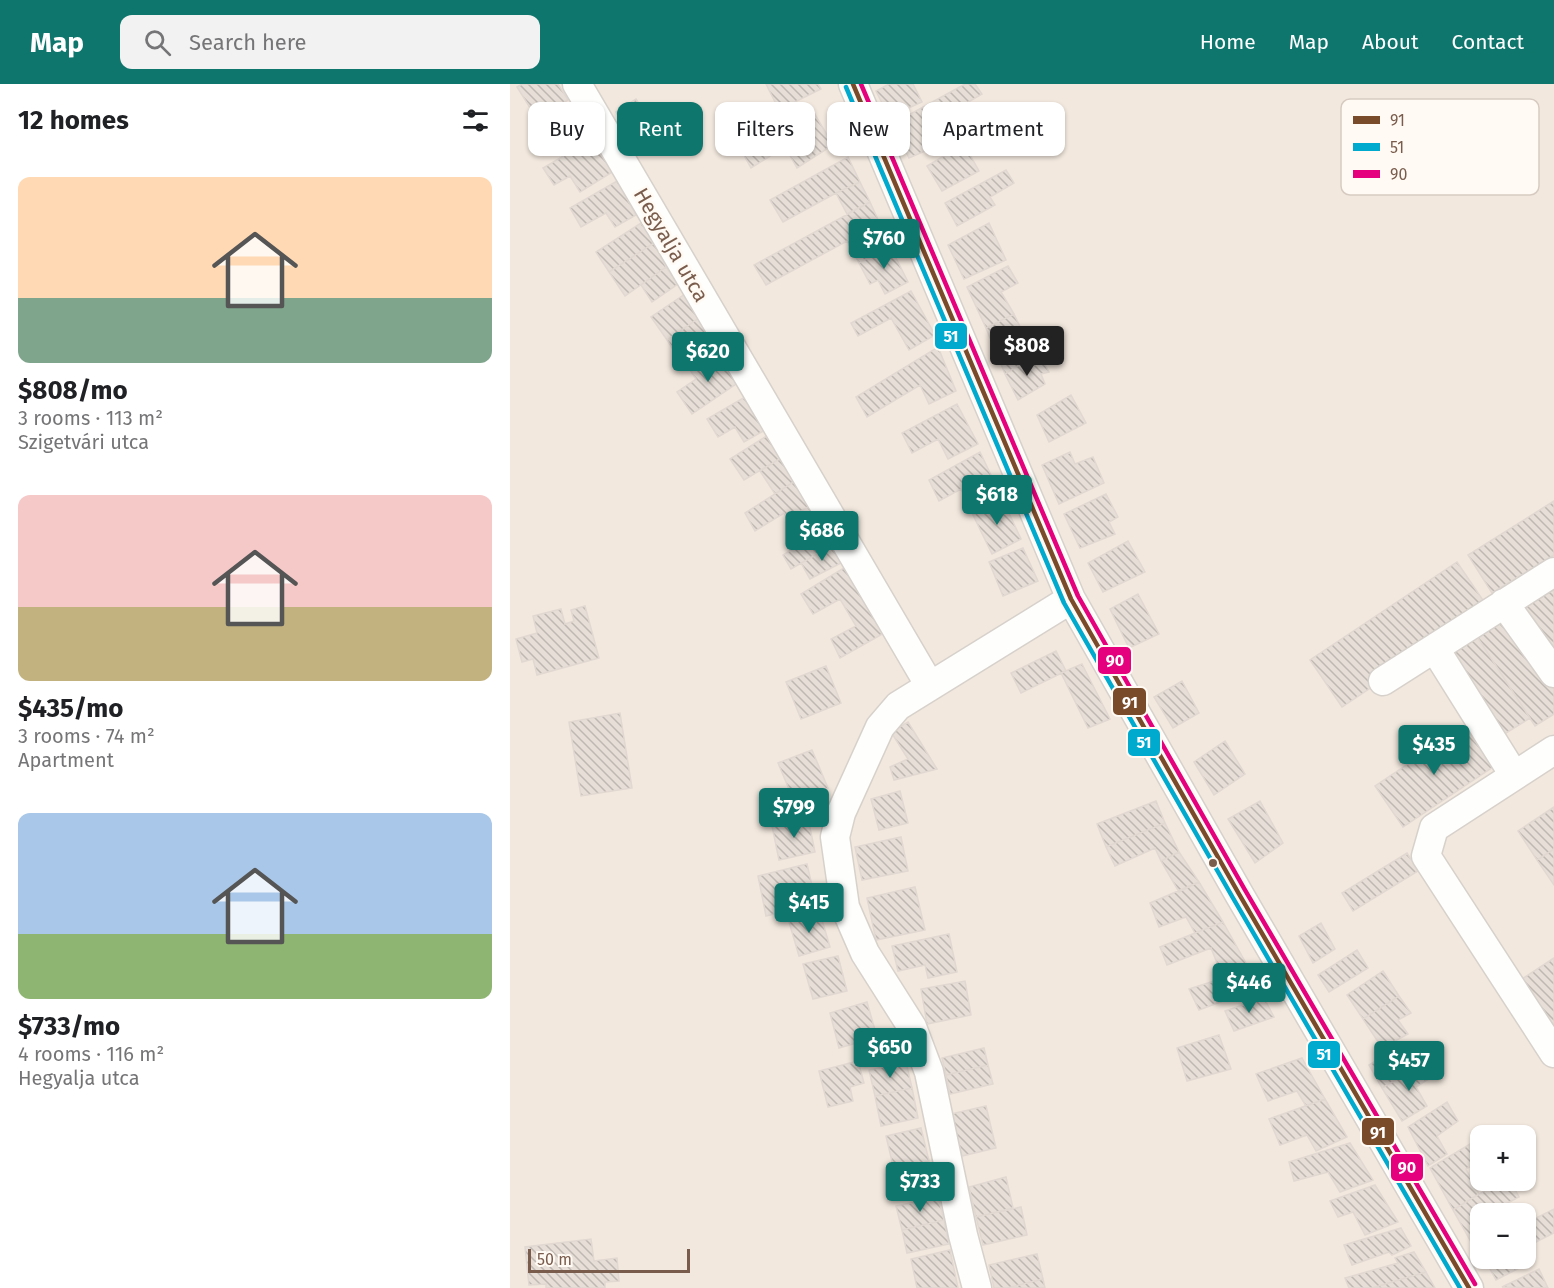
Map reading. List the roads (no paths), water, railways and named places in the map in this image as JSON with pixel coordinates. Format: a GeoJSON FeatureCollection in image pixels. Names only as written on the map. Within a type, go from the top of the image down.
{"type":"FeatureCollection","features":[{"type":"Feature","properties":{"kind":"street","name":"Hegyalja utca"},"geometry":{"type":"LineString","coordinates":[[577,84],[930,686]]}},
{"type":"Feature","properties":{"kind":"street"},"geometry":{"type":"LineString","coordinates":[[853,84],[1071,599],[1245,904],[1469,1288]]}},
{"type":"Feature","properties":{"kind":"street"},"geometry":{"type":"LineString","coordinates":[[1383,681],[1554,572]]}},
{"type":"Feature","properties":{"kind":"street"},"geometry":{"type":"LineString","coordinates":[[977,1288],[963,1235],[929,1072],[912,1027],[865,953],[845,907],[835,837],[841,813],[880,727],[898,706],[1071,599]]}},
{"type":"Feature","properties":{"kind":"street"},"geometry":{"type":"LineString","coordinates":[[1504,603],[1554,673]]}},
{"type":"Feature","properties":{"kind":"street"},"geometry":{"type":"LineString","coordinates":[[1434,648],[1514,775]]}},
{"type":"Feature","properties":{"kind":"street"},"geometry":{"type":"LineString","coordinates":[[1554,750],[1434,828],[1426,856],[1554,1053]]}}]}
